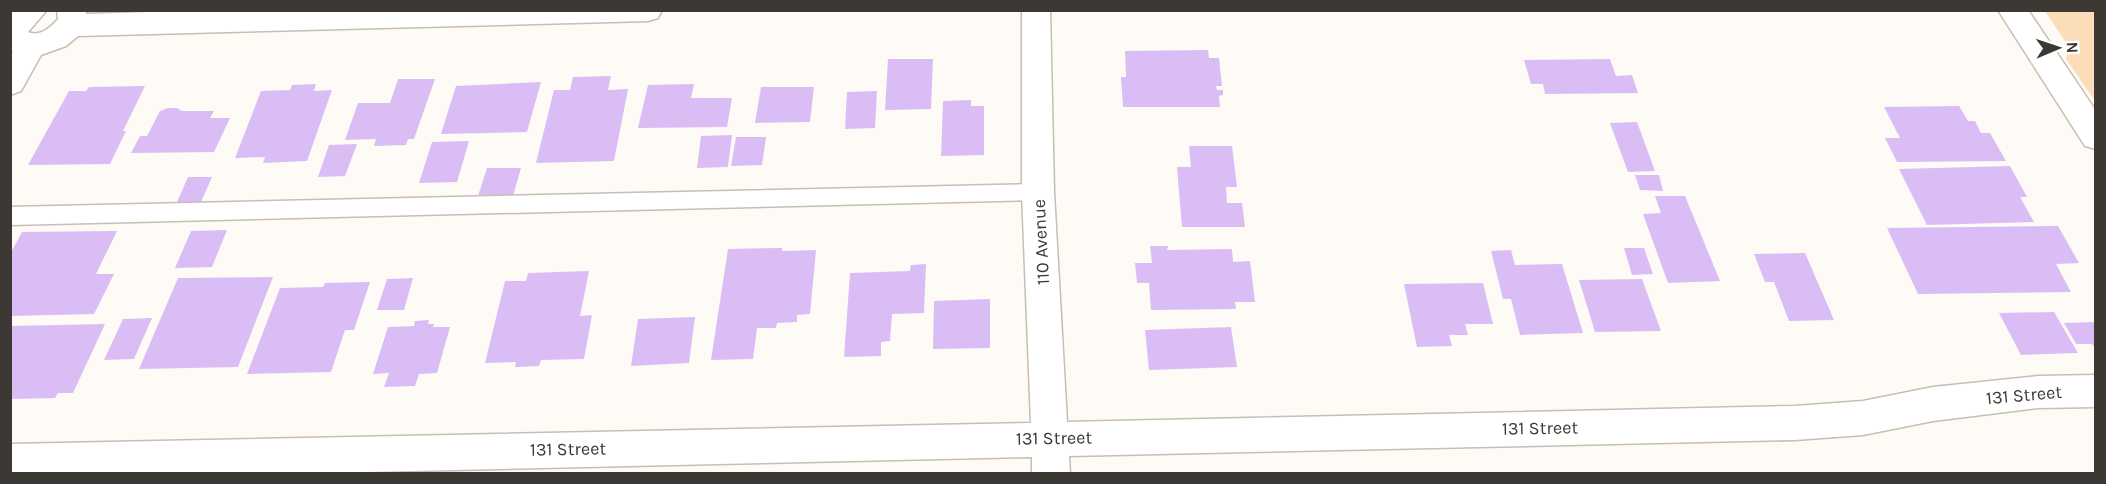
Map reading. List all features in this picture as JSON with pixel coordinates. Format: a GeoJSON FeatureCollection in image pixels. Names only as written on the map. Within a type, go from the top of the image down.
{"type":"FeatureCollection","features":[{"type":"Feature","properties":{"kind":"street"},"geometry":{"type":"LineString","coordinates":[[10,83],[23,26],[56,38],[70,18],[648,10]]}},
{"type":"Feature","properties":{"kind":"street","name":"110 Avenue"},"geometry":{"type":"LineString","coordinates":[[1036,10],[1038,192],[1050,456]]}},
{"type":"Feature","properties":{"kind":"street"},"geometry":{"type":"LineString","coordinates":[[2012,10],[2096,137]]}},
{"type":"Feature","properties":{"kind":"street","name":"131 Street"},"geometry":{"type":"LineString","coordinates":[[10,462],[1050,456],[1795,423],[1863,418],[1933,404],[2026,393],[2096,391]]}},
{"type":"Feature","properties":{"kind":"lane"},"geometry":{"type":"LineString","coordinates":[[10,216],[1038,192]]}},
{"type":"Feature","properties":{"kind":"shaded area"},"geometry":{"type":"Polygon","coordinates":[[[2045,11],[2095,11],[2095,101],[2066,59],[2069,47],[2045,11]]]}},
{"type":"Feature","properties":{"kind":"building"},"geometry":{"type":"Polygon","coordinates":[[[1208,50],[1209,58],[1219,58],[1222,86],[1216,86],[1217,90],[1223,90],[1223,95],[1219,96],[1220,107],[1123,107],[1121,77],[1126,77],[1125,51],[1208,50]]]}},
{"type":"Feature","properties":{"kind":"building"},"geometry":{"type":"Polygon","coordinates":[[[888,59],[933,59],[931,109],[885,110],[888,59]]]}},
{"type":"Feature","properties":{"kind":"building"},"geometry":{"type":"Polygon","coordinates":[[[1610,59],[1616,76],[1632,75],[1638,93],[1545,94],[1543,84],[1531,84],[1524,60],[1610,59]]]}},
{"type":"Feature","properties":{"kind":"building"},"geometry":{"type":"Polygon","coordinates":[[[611,76],[608,90],[628,89],[614,161],[536,163],[554,90],[570,90],[573,77],[611,76]]]}},
{"type":"Feature","properties":{"kind":"building"},"geometry":{"type":"Polygon","coordinates":[[[398,79],[435,79],[414,139],[408,139],[406,145],[374,146],[376,139],[345,140],[358,103],[390,103],[398,79]]]}},
{"type":"Feature","properties":{"kind":"building"},"geometry":{"type":"Polygon","coordinates":[[[541,82],[527,132],[441,134],[456,86],[541,82]]]}},
{"type":"Feature","properties":{"kind":"building"},"geometry":{"type":"Polygon","coordinates":[[[316,84],[314,91],[332,90],[307,161],[263,163],[265,157],[235,158],[261,91],[290,90],[292,85],[316,84]]]}},
{"type":"Feature","properties":{"kind":"building"},"geometry":{"type":"Polygon","coordinates":[[[694,84],[691,98],[732,98],[727,127],[638,128],[648,85],[694,84]]]}},
{"type":"Feature","properties":{"kind":"building"},"geometry":{"type":"Polygon","coordinates":[[[145,86],[110,164],[28,165],[69,91],[86,91],[89,87],[145,86]]]}},
{"type":"Feature","properties":{"kind":"building"},"geometry":{"type":"Polygon","coordinates":[[[761,87],[814,87],[810,122],[755,123],[761,87]]]}},
{"type":"Feature","properties":{"kind":"building"},"geometry":{"type":"Polygon","coordinates":[[[877,91],[875,128],[845,129],[847,92],[877,91]]]}},
{"type":"Feature","properties":{"kind":"building"},"geometry":{"type":"Polygon","coordinates":[[[971,100],[971,106],[984,106],[984,155],[941,156],[943,101],[971,100]]]}},
{"type":"Feature","properties":{"kind":"building"},"geometry":{"type":"Polygon","coordinates":[[[1959,106],[1968,121],[1975,121],[1981,133],[1990,133],[2006,161],[1897,162],[1885,138],[1900,138],[1884,107],[1959,106]]]}},
{"type":"Feature","properties":{"kind":"building"},"geometry":{"type":"Polygon","coordinates":[[[177,108],[182,111],[214,111],[210,118],[230,118],[214,152],[131,153],[140,136],[147,136],[160,111],[177,108]]]}},
{"type":"Feature","properties":{"kind":"building"},"geometry":{"type":"Polygon","coordinates":[[[1637,122],[1655,171],[1628,172],[1610,123],[1637,122]]]}},
{"type":"Feature","properties":{"kind":"building"},"geometry":{"type":"Polygon","coordinates":[[[732,135],[728,167],[697,168],[701,136],[732,135]]]}},
{"type":"Feature","properties":{"kind":"building"},"geometry":{"type":"Polygon","coordinates":[[[736,137],[766,137],[762,165],[731,166],[736,137]]]}},
{"type":"Feature","properties":{"kind":"building"},"geometry":{"type":"Polygon","coordinates":[[[469,141],[457,182],[419,183],[432,142],[469,141]]]}},
{"type":"Feature","properties":{"kind":"building"},"geometry":{"type":"Polygon","coordinates":[[[357,144],[345,176],[318,177],[329,145],[357,144]]]}},
{"type":"Feature","properties":{"kind":"building"},"geometry":{"type":"Polygon","coordinates":[[[1189,146],[1232,146],[1237,187],[1226,187],[1227,203],[1242,203],[1245,227],[1182,227],[1177,167],[1191,167],[1189,146]]]}},
{"type":"Feature","properties":{"kind":"building"},"geometry":{"type":"Polygon","coordinates":[[[2010,166],[2027,197],[2020,197],[2034,222],[1927,225],[1899,169],[2010,166]]]}},
{"type":"Feature","properties":{"kind":"building"},"geometry":{"type":"Polygon","coordinates":[[[487,168],[521,168],[513,196],[478,196],[487,168]]]}},
{"type":"Feature","properties":{"kind":"building"},"geometry":{"type":"Polygon","coordinates":[[[1635,175],[1659,175],[1663,191],[1640,190],[1635,175]]]}},
{"type":"Feature","properties":{"kind":"building"},"geometry":{"type":"Polygon","coordinates":[[[188,177],[212,177],[201,202],[177,202],[188,177]]]}},
{"type":"Feature","properties":{"kind":"building"},"geometry":{"type":"Polygon","coordinates":[[[1655,196],[1685,196],[1720,281],[1668,283],[1643,214],[1661,213],[1655,196]]]}},
{"type":"Feature","properties":{"kind":"building"},"geometry":{"type":"Polygon","coordinates":[[[2058,226],[2079,263],[2056,264],[2071,292],[1918,294],[1887,228],[2058,226]]]}},
{"type":"Feature","properties":{"kind":"building"},"geometry":{"type":"Polygon","coordinates":[[[227,230],[212,267],[175,268],[191,231],[227,230]]]}},
{"type":"Feature","properties":{"kind":"building"},"geometry":{"type":"Polygon","coordinates":[[[117,231],[96,274],[114,274],[94,314],[10,316],[10,254],[22,232],[117,231]]]}},
{"type":"Feature","properties":{"kind":"building"},"geometry":{"type":"Polygon","coordinates":[[[1150,246],[1168,246],[1167,250],[1232,249],[1233,262],[1250,261],[1255,302],[1235,302],[1236,309],[1151,310],[1149,283],[1137,283],[1135,263],[1152,263],[1150,246]]]}},
{"type":"Feature","properties":{"kind":"building"},"geometry":{"type":"Polygon","coordinates":[[[782,248],[782,251],[816,250],[810,314],[797,315],[797,322],[777,323],[776,328],[757,328],[753,359],[711,360],[728,249],[782,248]]]}},
{"type":"Feature","properties":{"kind":"building"},"geometry":{"type":"Polygon","coordinates":[[[1624,248],[1644,248],[1653,274],[1632,275],[1624,248]]]}},
{"type":"Feature","properties":{"kind":"building"},"geometry":{"type":"Polygon","coordinates":[[[1511,250],[1515,265],[1562,264],[1583,333],[1520,335],[1511,299],[1503,299],[1491,251],[1511,250]]]}},
{"type":"Feature","properties":{"kind":"building"},"geometry":{"type":"Polygon","coordinates":[[[1805,253],[1834,320],[1789,321],[1774,282],[1765,282],[1754,254],[1805,253]]]}},
{"type":"Feature","properties":{"kind":"building"},"geometry":{"type":"Polygon","coordinates":[[[926,264],[924,313],[892,314],[890,341],[881,342],[881,356],[844,357],[850,273],[910,271],[911,265],[926,264]]]}},
{"type":"Feature","properties":{"kind":"building"},"geometry":{"type":"Polygon","coordinates":[[[589,271],[580,316],[592,315],[584,359],[541,360],[539,366],[515,367],[516,362],[485,363],[505,281],[526,281],[528,273],[589,271]]]}},
{"type":"Feature","properties":{"kind":"building"},"geometry":{"type":"Polygon","coordinates":[[[273,277],[238,367],[139,369],[178,278],[273,277]]]}},
{"type":"Feature","properties":{"kind":"building"},"geometry":{"type":"Polygon","coordinates":[[[413,278],[404,310],[377,310],[387,279],[413,278]]]}},
{"type":"Feature","properties":{"kind":"building"},"geometry":{"type":"Polygon","coordinates":[[[1642,279],[1661,331],[1595,332],[1579,280],[1642,279]]]}},
{"type":"Feature","properties":{"kind":"building"},"geometry":{"type":"Polygon","coordinates":[[[370,282],[354,330],[345,330],[331,372],[247,374],[280,288],[323,287],[325,283],[370,282]]]}},
{"type":"Feature","properties":{"kind":"building"},"geometry":{"type":"Polygon","coordinates":[[[1483,283],[1493,324],[1465,324],[1468,335],[1449,335],[1452,346],[1417,347],[1404,284],[1483,283]]]}},
{"type":"Feature","properties":{"kind":"building"},"geometry":{"type":"Polygon","coordinates":[[[990,299],[990,348],[933,349],[934,301],[990,299]]]}},
{"type":"Feature","properties":{"kind":"building"},"geometry":{"type":"Polygon","coordinates":[[[2054,312],[2078,353],[2021,355],[1999,313],[2054,312]]]}},
{"type":"Feature","properties":{"kind":"building"},"geometry":{"type":"Polygon","coordinates":[[[695,317],[689,363],[631,366],[638,319],[695,317]]]}},
{"type":"Feature","properties":{"kind":"building"},"geometry":{"type":"Polygon","coordinates":[[[152,318],[134,359],[104,360],[123,319],[152,318]]]}},
{"type":"Feature","properties":{"kind":"building"},"geometry":{"type":"Polygon","coordinates":[[[429,320],[428,324],[434,324],[433,327],[450,327],[437,373],[419,374],[415,386],[384,387],[389,373],[373,374],[388,327],[414,326],[415,321],[429,320]]]}},
{"type":"Feature","properties":{"kind":"building"},"geometry":{"type":"Polygon","coordinates":[[[2096,322],[2096,350],[2092,344],[2076,344],[2064,323],[2096,322]]]}},
{"type":"Feature","properties":{"kind":"building"},"geometry":{"type":"Polygon","coordinates":[[[105,324],[73,393],[58,393],[55,398],[10,399],[10,326],[105,324]]]}},
{"type":"Feature","properties":{"kind":"building"},"geometry":{"type":"Polygon","coordinates":[[[1231,327],[1237,367],[1149,370],[1145,330],[1231,327]]]}}]}
